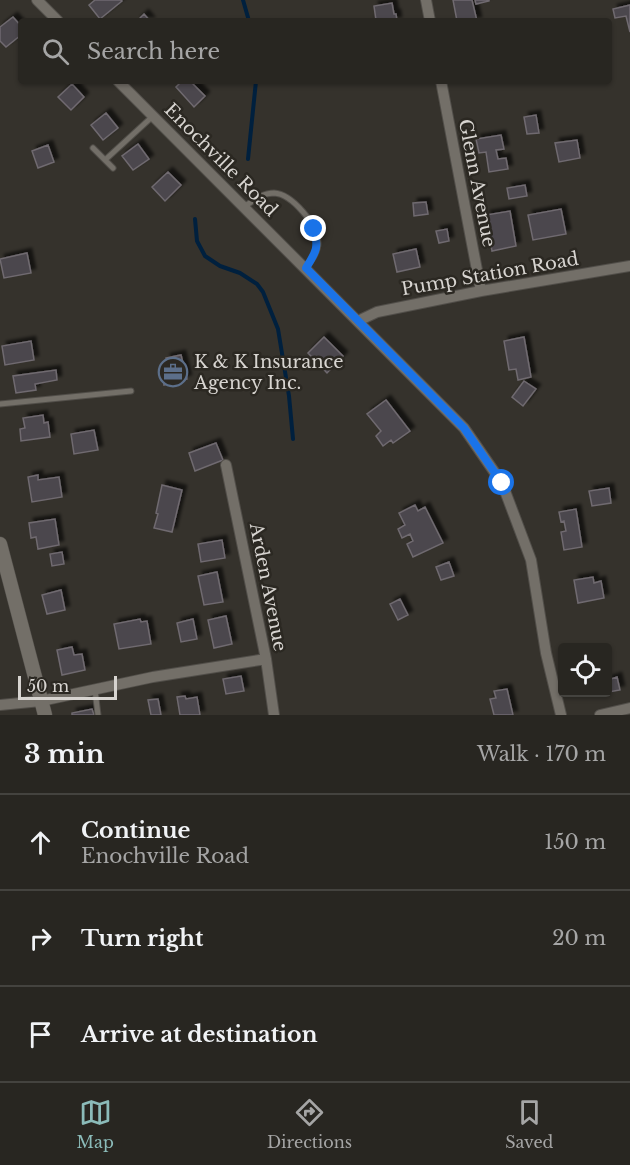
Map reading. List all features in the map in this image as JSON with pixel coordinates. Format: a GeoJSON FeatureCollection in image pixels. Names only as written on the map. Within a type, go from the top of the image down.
{"type":"FeatureCollection","features":[{"type":"Feature","properties":{"kind":"street"},"geometry":{"type":"LineString","coordinates":[[37,0],[55,18]]}},
{"type":"Feature","properties":{"kind":"street"},"geometry":{"type":"LineString","coordinates":[[426,0],[429,18]]}},
{"type":"Feature","properties":{"kind":"street","name":"Enochville Road"},"geometry":{"type":"LineString","coordinates":[[121,84],[464,428],[502,483],[531,560],[546,653],[561,715]]}},
{"type":"Feature","properties":{"kind":"street","name":"Glenn Avenue"},"geometry":{"type":"LineString","coordinates":[[442,84],[481,291]]}},
{"type":"Feature","properties":{"kind":"street","name":"Pump Station Road"},"geometry":{"type":"LineString","coordinates":[[358,321],[377,312],[481,291],[630,266]]}},
{"type":"Feature","properties":{"kind":"street","name":"Arden Avenue"},"geometry":{"type":"LineString","coordinates":[[226,465],[266,659],[274,715]]}},
{"type":"Feature","properties":{"kind":"street"},"geometry":{"type":"LineString","coordinates":[[0,544],[43,708]]}},
{"type":"Feature","properties":{"kind":"street"},"geometry":{"type":"LineString","coordinates":[[0,705],[43,708],[94,690],[153,677],[266,659]]}},
{"type":"Feature","properties":{"kind":"street"},"geometry":{"type":"LineString","coordinates":[[600,715],[630,708]]}},
{"type":"Feature","properties":{"kind":"lane"},"geometry":{"type":"LineString","coordinates":[[105,160],[153,116]]}},
{"type":"Feature","properties":{"kind":"lane"},"geometry":{"type":"LineString","coordinates":[[93,148],[113,168]]}},
{"type":"Feature","properties":{"kind":"lane"},"geometry":{"type":"LineString","coordinates":[[244,207],[261,196],[273,193],[286,195],[304,214],[314,229],[318,242],[316,252],[306,268]]}},
{"type":"Feature","properties":{"kind":"lane"},"geometry":{"type":"LineString","coordinates":[[0,404],[131,391]]}},
{"type":"Feature","properties":{"kind":"lane"},"geometry":{"type":"LineString","coordinates":[[94,690],[98,715]]}},
{"type":"Feature","properties":{"kind":"building"},"geometry":{"type":"Polygon","coordinates":[[[95,0],[122,1],[101,18],[89,5],[95,0]]]}},
{"type":"Feature","properties":{"kind":"building"},"geometry":{"type":"Polygon","coordinates":[[[453,0],[472,0],[476,18],[456,18],[453,0]]]}},
{"type":"Feature","properties":{"kind":"building"},"geometry":{"type":"Polygon","coordinates":[[[475,0],[489,0],[489,1],[476,4],[475,0]]]}},
{"type":"Feature","properties":{"kind":"building"},"geometry":{"type":"Polygon","coordinates":[[[392,3],[397,18],[376,18],[374,6],[392,3]]]}},
{"type":"Feature","properties":{"kind":"building"},"geometry":{"type":"Polygon","coordinates":[[[630,5],[630,32],[626,16],[615,18],[613,9],[630,5]]]}},
{"type":"Feature","properties":{"kind":"building"},"geometry":{"type":"Polygon","coordinates":[[[13,17],[18,23],[18,37],[6,47],[0,41],[0,27],[13,17]]]}},
{"type":"Feature","properties":{"kind":"building"},"geometry":{"type":"Polygon","coordinates":[[[72,84],[84,97],[71,110],[58,97],[72,84]]]}},
{"type":"Feature","properties":{"kind":"building"},"geometry":{"type":"Polygon","coordinates":[[[179,84],[193,84],[205,96],[194,107],[176,87],[179,84]]]}},
{"type":"Feature","properties":{"kind":"building"},"geometry":{"type":"Polygon","coordinates":[[[106,113],[118,128],[103,140],[91,125],[106,113]]]}},
{"type":"Feature","properties":{"kind":"building"},"geometry":{"type":"Polygon","coordinates":[[[536,115],[539,133],[527,134],[524,117],[536,115]]]}},
{"type":"Feature","properties":{"kind":"building"},"geometry":{"type":"Polygon","coordinates":[[[501,135],[504,149],[496,150],[498,159],[506,158],[508,169],[489,172],[486,152],[479,153],[476,139],[501,135]]]}},
{"type":"Feature","properties":{"kind":"building"},"geometry":{"type":"Polygon","coordinates":[[[577,140],[580,158],[559,162],[555,143],[577,140]]]}},
{"type":"Feature","properties":{"kind":"building"},"geometry":{"type":"Polygon","coordinates":[[[138,144],[149,159],[133,170],[122,156],[138,144]]]}},
{"type":"Feature","properties":{"kind":"building"},"geometry":{"type":"Polygon","coordinates":[[[48,145],[54,162],[38,168],[32,151],[48,145]]]}},
{"type":"Feature","properties":{"kind":"building"},"geometry":{"type":"Polygon","coordinates":[[[168,172],[181,185],[165,201],[152,187],[168,172]]]}},
{"type":"Feature","properties":{"kind":"building"},"geometry":{"type":"Polygon","coordinates":[[[525,185],[527,196],[509,199],[507,188],[525,185]]]}},
{"type":"Feature","properties":{"kind":"building"},"geometry":{"type":"Polygon","coordinates":[[[426,202],[428,214],[414,216],[413,203],[426,202]]]}},
{"type":"Feature","properties":{"kind":"building"},"geometry":{"type":"Polygon","coordinates":[[[561,209],[566,234],[533,240],[528,215],[561,209]]]}},
{"type":"Feature","properties":{"kind":"building"},"geometry":{"type":"Polygon","coordinates":[[[510,211],[516,246],[492,251],[486,215],[510,211]]]}},
{"type":"Feature","properties":{"kind":"building"},"geometry":{"type":"Polygon","coordinates":[[[447,229],[449,241],[439,243],[436,231],[447,229]]]}},
{"type":"Feature","properties":{"kind":"building"},"geometry":{"type":"Polygon","coordinates":[[[416,249],[420,267],[397,272],[393,254],[416,249]]]}},
{"type":"Feature","properties":{"kind":"building"},"geometry":{"type":"Polygon","coordinates":[[[27,253],[31,273],[4,278],[0,259],[27,253]]]}},
{"type":"Feature","properties":{"kind":"building"},"geometry":{"type":"Polygon","coordinates":[[[324,337],[343,356],[327,373],[308,353],[324,337]]]}},
{"type":"Feature","properties":{"kind":"building"},"geometry":{"type":"Polygon","coordinates":[[[524,337],[531,377],[518,380],[516,369],[509,370],[504,341],[524,337]]]}},
{"type":"Feature","properties":{"kind":"building"},"geometry":{"type":"Polygon","coordinates":[[[31,341],[34,360],[5,365],[2,346],[31,341]]]}},
{"type":"Feature","properties":{"kind":"building"},"geometry":{"type":"Polygon","coordinates":[[[181,355],[187,379],[164,385],[162,374],[170,372],[166,358],[181,355]]]}},
{"type":"Feature","properties":{"kind":"building"},"geometry":{"type":"Polygon","coordinates":[[[56,370],[57,380],[35,384],[36,390],[16,393],[13,376],[56,370]]]}},
{"type":"Feature","properties":{"kind":"building"},"geometry":{"type":"Polygon","coordinates":[[[524,381],[536,389],[523,406],[512,397],[524,381]]]}},
{"type":"Feature","properties":{"kind":"building"},"geometry":{"type":"Polygon","coordinates":[[[386,400],[410,431],[393,443],[391,440],[383,446],[376,436],[381,431],[367,414],[386,400]]]}},
{"type":"Feature","properties":{"kind":"building"},"geometry":{"type":"Polygon","coordinates":[[[43,415],[44,423],[48,422],[50,437],[21,441],[20,429],[25,428],[23,418],[43,415]]]}},
{"type":"Feature","properties":{"kind":"building"},"geometry":{"type":"Polygon","coordinates":[[[94,430],[98,450],[74,454],[71,434],[94,430]]]}},
{"type":"Feature","properties":{"kind":"building"},"geometry":{"type":"Polygon","coordinates":[[[216,443],[223,460],[195,471],[189,453],[216,443]]]}},
{"type":"Feature","properties":{"kind":"building"},"geometry":{"type":"Polygon","coordinates":[[[38,475],[38,480],[59,477],[62,497],[32,502],[28,477],[38,475]]]}},
{"type":"Feature","properties":{"kind":"building"},"geometry":{"type":"Polygon","coordinates":[[[162,485],[182,490],[172,532],[154,528],[162,485]]]}},
{"type":"Feature","properties":{"kind":"building"},"geometry":{"type":"Polygon","coordinates":[[[609,488],[611,503],[592,506],[589,491],[609,488]]]}},
{"type":"Feature","properties":{"kind":"building"},"geometry":{"type":"Polygon","coordinates":[[[415,505],[418,511],[425,507],[443,543],[413,557],[407,544],[413,541],[410,534],[402,538],[398,529],[405,525],[399,513],[415,505]]]}},
{"type":"Feature","properties":{"kind":"building"},"geometry":{"type":"Polygon","coordinates":[[[576,509],[582,547],[564,550],[561,532],[566,531],[559,512],[576,509]]]}},
{"type":"Feature","properties":{"kind":"building"},"geometry":{"type":"Polygon","coordinates":[[[55,519],[59,545],[38,549],[36,537],[31,538],[29,523],[55,519]]]}},
{"type":"Feature","properties":{"kind":"building"},"geometry":{"type":"Polygon","coordinates":[[[222,540],[225,558],[201,562],[198,544],[222,540]]]}},
{"type":"Feature","properties":{"kind":"building"},"geometry":{"type":"Polygon","coordinates":[[[62,552],[64,564],[52,566],[50,554],[62,552]]]}},
{"type":"Feature","properties":{"kind":"building"},"geometry":{"type":"Polygon","coordinates":[[[449,562],[454,576],[441,580],[436,567],[449,562]]]}},
{"type":"Feature","properties":{"kind":"building"},"geometry":{"type":"Polygon","coordinates":[[[217,572],[223,602],[204,605],[198,576],[217,572]]]}},
{"type":"Feature","properties":{"kind":"building"},"geometry":{"type":"Polygon","coordinates":[[[593,577],[594,583],[601,581],[604,598],[578,603],[574,580],[593,577]]]}},
{"type":"Feature","properties":{"kind":"building"},"geometry":{"type":"Polygon","coordinates":[[[61,590],[65,610],[47,614],[42,595],[61,590]]]}},
{"type":"Feature","properties":{"kind":"building"},"geometry":{"type":"Polygon","coordinates":[[[400,599],[408,615],[398,620],[390,604],[400,599]]]}},
{"type":"Feature","properties":{"kind":"building"},"geometry":{"type":"Polygon","coordinates":[[[226,616],[232,644],[214,648],[208,620],[226,616]]]}},
{"type":"Feature","properties":{"kind":"building"},"geometry":{"type":"Polygon","coordinates":[[[140,619],[141,622],[147,621],[151,644],[119,649],[114,624],[140,619]]]}},
{"type":"Feature","properties":{"kind":"building"},"geometry":{"type":"Polygon","coordinates":[[[193,619],[197,639],[181,642],[177,623],[193,619]]]}},
{"type":"Feature","properties":{"kind":"building"},"geometry":{"type":"Polygon","coordinates":[[[72,647],[74,655],[82,654],[85,670],[62,675],[57,650],[72,647]]]}},
{"type":"Feature","properties":{"kind":"building"},"geometry":{"type":"Polygon","coordinates":[[[241,676],[244,691],[226,694],[223,679],[241,676]]]}},
{"type":"Feature","properties":{"kind":"building"},"geometry":{"type":"Polygon","coordinates":[[[617,677],[620,690],[612,691],[612,679],[617,677]]]}},
{"type":"Feature","properties":{"kind":"building"},"geometry":{"type":"Polygon","coordinates":[[[507,689],[513,715],[494,715],[490,699],[496,698],[494,691],[507,689]]]}},
{"type":"Feature","properties":{"kind":"building"},"geometry":{"type":"Polygon","coordinates":[[[185,696],[186,699],[197,697],[200,715],[180,715],[177,697],[185,696]]]}},
{"type":"Feature","properties":{"kind":"building"},"geometry":{"type":"Polygon","coordinates":[[[158,699],[161,715],[151,715],[148,700],[158,699]]]}},
{"type":"Feature","properties":{"kind":"building"},"geometry":{"type":"Polygon","coordinates":[[[92,709],[94,715],[72,715],[72,713],[92,709]]]}},
{"type":"Feature","properties":{"kind":"waterway"},"geometry":{"type":"LineString","coordinates":[[243,0],[248,18]]}},
{"type":"Feature","properties":{"kind":"waterway"},"geometry":{"type":"LineString","coordinates":[[248,159],[256,84]]}},
{"type":"Feature","properties":{"kind":"waterway"},"geometry":{"type":"LineString","coordinates":[[195,219],[197,241],[205,256],[220,266],[240,273],[257,284],[263,292],[278,329],[289,396],[293,439]]}},
{"type":"Feature","properties":{"kind":"place","name":"K & K Insurance Agency Inc."},"geometry":{"type":"Point","coordinates":[173,372]}},
{"type":"Feature","properties":{"kind":"route"},"geometry":{"type":"LineString","coordinates":[[314,229],[318,242],[316,252],[306,268],[464,428],[502,483]]}}]}
